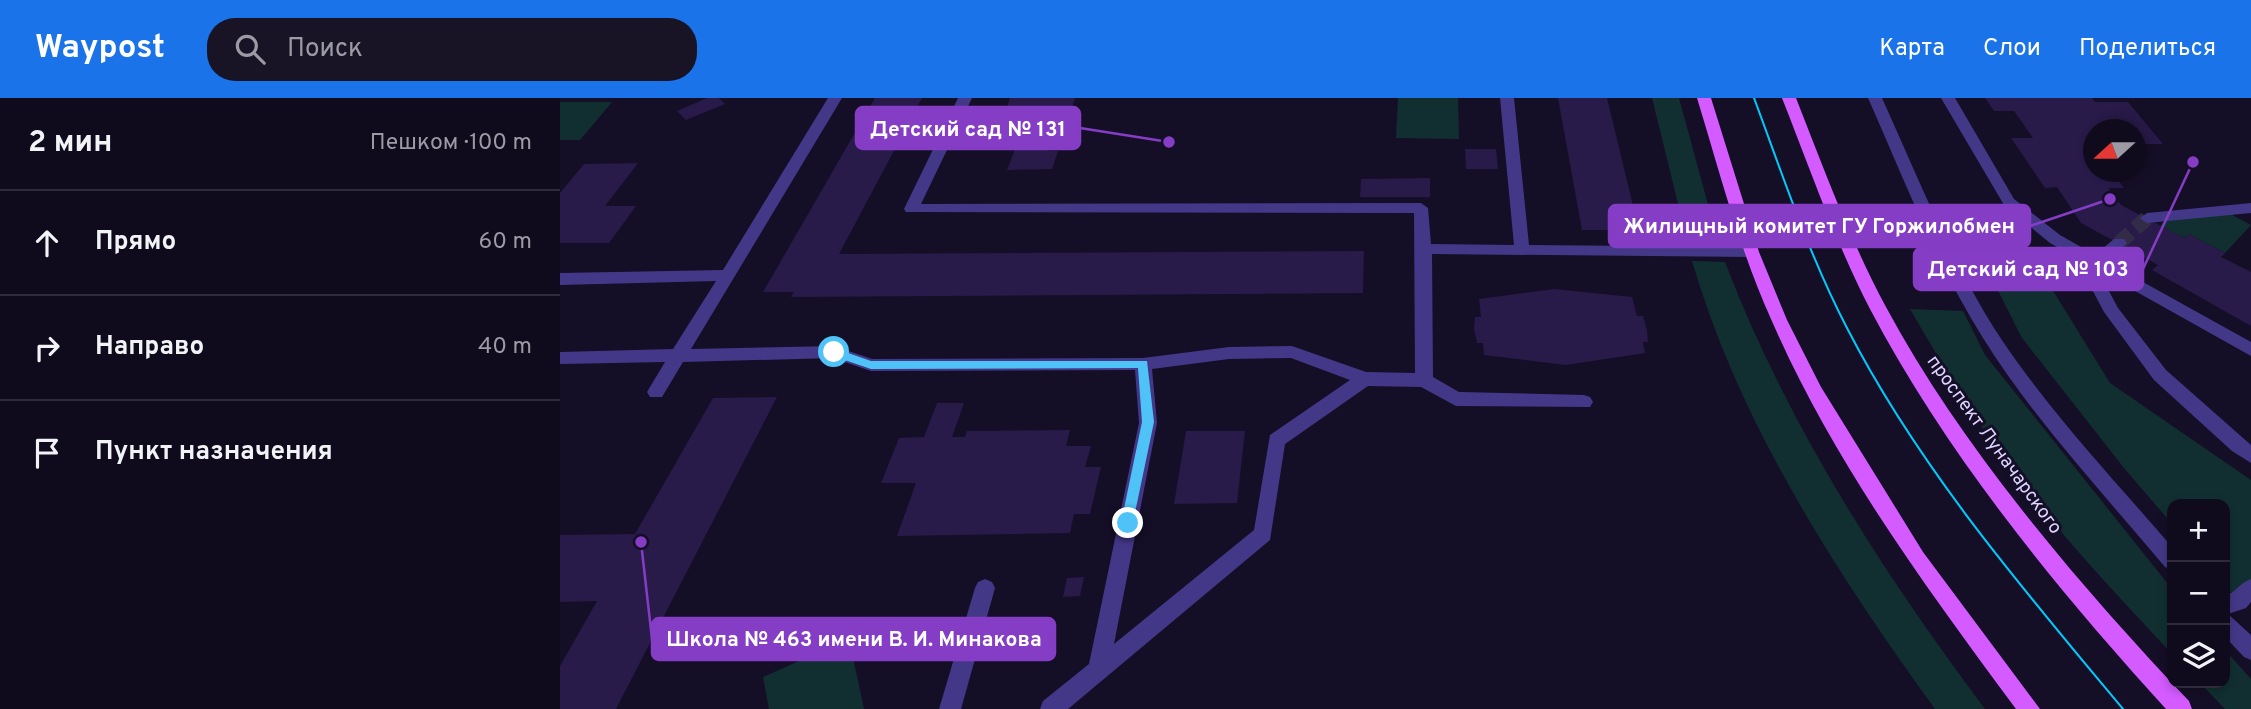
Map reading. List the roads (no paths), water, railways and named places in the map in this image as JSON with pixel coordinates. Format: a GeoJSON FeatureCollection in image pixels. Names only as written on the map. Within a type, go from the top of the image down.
{"type":"FeatureCollection","features":[{"type":"Feature","properties":{"kind":"main road"},"geometry":{"type":"LineString","coordinates":[[1704,98],[1751,252],[1779,320],[1814,391],[1916,558],[2029,709]]}},
{"type":"Feature","properties":{"kind":"main road","name":"проспект Луначарского"},"geometry":{"type":"LineString","coordinates":[[1789,98],[1848,248],[1907,360],[2003,499],[2073,586],[2181,709]]}},
{"type":"Feature","properties":{"kind":"street"},"geometry":{"type":"LineString","coordinates":[[656,392],[835,98]]}},
{"type":"Feature","properties":{"kind":"street"},"geometry":{"type":"LineString","coordinates":[[965,98],[911,209],[1421,208],[1424,249],[1424,380]]}},
{"type":"Feature","properties":{"kind":"street"},"geometry":{"type":"LineString","coordinates":[[1507,98],[1522,249]]}},
{"type":"Feature","properties":{"kind":"street"},"geometry":{"type":"LineString","coordinates":[[1875,98],[1944,248],[1989,333],[2034,397],[2167,555]]}},
{"type":"Feature","properties":{"kind":"street"},"geometry":{"type":"LineString","coordinates":[[1948,98],[2009,202],[2055,239],[2251,351]]}},
{"type":"Feature","properties":{"kind":"street"},"geometry":{"type":"LineString","coordinates":[[2147,218],[2251,208]]}},
{"type":"Feature","properties":{"kind":"street"},"geometry":{"type":"LineString","coordinates":[[2119,243],[2097,262],[2094,278],[2112,312],[2160,376],[2251,455]]}},
{"type":"Feature","properties":{"kind":"street"},"geometry":{"type":"LineString","coordinates":[[1424,249],[1751,252]]}},
{"type":"Feature","properties":{"kind":"street"},"geometry":{"type":"LineString","coordinates":[[560,279],[727,275]]}},
{"type":"Feature","properties":{"kind":"street"},"geometry":{"type":"LineString","coordinates":[[560,358],[834,352],[871,365],[1143,364],[1229,353],[1292,352],[1365,379],[1424,380],[1456,398],[1584,402]]}},
{"type":"Feature","properties":{"kind":"street"},"geometry":{"type":"LineString","coordinates":[[1098,671],[1148,422],[1143,364]]}},
{"type":"Feature","properties":{"kind":"street"},"geometry":{"type":"LineString","coordinates":[[1051,709],[1263,534],[1276,440],[1365,379]]}},
{"type":"Feature","properties":{"kind":"street"},"geometry":{"type":"LineString","coordinates":[[950,709],[985,588]]}},
{"type":"Feature","properties":{"kind":"street"},"geometry":{"type":"LineString","coordinates":[[2230,604],[2239,601],[2251,588]]}},
{"type":"Feature","properties":{"kind":"street"},"geometry":{"type":"LineString","coordinates":[[2228,625],[2251,650]]}},
{"type":"Feature","properties":{"kind":"tunnel"},"geometry":{"type":"LineString","coordinates":[[2119,243],[2147,218]]}},
{"type":"Feature","properties":{"kind":"tram line"},"geometry":{"type":"LineString","coordinates":[[1754,98],[1797,215],[1833,300],[1875,380],[1906,430],[1974,526],[2123,709]]}},
{"type":"Feature","properties":{"kind":"place","name":"Детский сад № 131"},"geometry":{"type":"Point","coordinates":[1169,142]}},
{"type":"Feature","properties":{"kind":"place","name":"Детский сад № 103"},"geometry":{"type":"Point","coordinates":[2193,162]}},
{"type":"Feature","properties":{"kind":"place","name":"Жилищный комитет ГУ Горжилобмен"},"geometry":{"type":"Point","coordinates":[2110,199]}},
{"type":"Feature","properties":{"kind":"place","name":"Школа № 463 имени В. И. Минакова"},"geometry":{"type":"Point","coordinates":[641,542]}}]}
